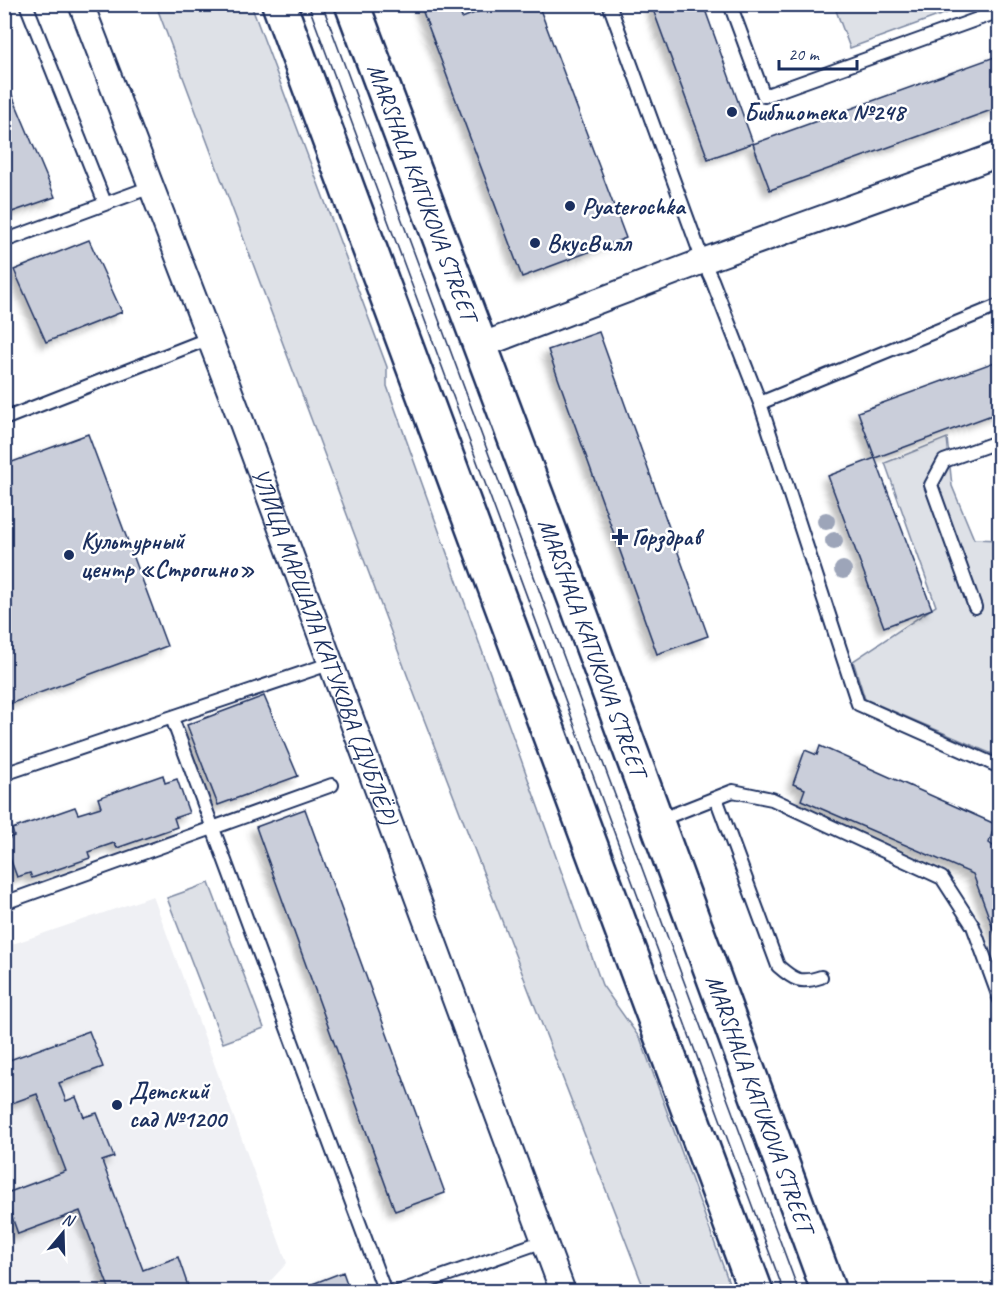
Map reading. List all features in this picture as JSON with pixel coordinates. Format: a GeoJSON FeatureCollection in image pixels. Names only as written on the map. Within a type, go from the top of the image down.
{"type":"FeatureCollection","features":[{"type":"Feature","properties":{"kind":"main road"},"geometry":{"type":"LineString","coordinates":[[279,4],[756,1292]]}},
{"type":"Feature","properties":{"kind":"main road","name":"MARSHALA KATUKOVA STREET"},"geometry":{"type":"LineString","coordinates":[[352,4],[829,1292]]}},
{"type":"Feature","properties":{"kind":"street","name":"УЛИЦА МАРШАЛА КАТУКОВА (ДУБЛЁР)"},"geometry":{"type":"LineString","coordinates":[[81,4],[332,663],[563,1292]]}},
{"type":"Feature","properties":{"kind":"street"},"geometry":{"type":"LineString","coordinates":[[480,345],[703,261],[999,154]]}},
{"type":"Feature","properties":{"kind":"lane"},"geometry":{"type":"LineString","coordinates":[[26,4],[105,203]]}},
{"type":"Feature","properties":{"kind":"lane"},"geometry":{"type":"LineString","coordinates":[[609,4],[703,261],[760,403],[858,704],[999,767]]}},
{"type":"Feature","properties":{"kind":"lane"},"geometry":{"type":"LineString","coordinates":[[730,4],[764,96],[999,11]]}},
{"type":"Feature","properties":{"kind":"lane"},"geometry":{"type":"LineString","coordinates":[[4,241],[151,187]]}},
{"type":"Feature","properties":{"kind":"lane"},"geometry":{"type":"LineString","coordinates":[[760,403],[999,305]]}},
{"type":"Feature","properties":{"kind":"lane"},"geometry":{"type":"LineString","coordinates":[[4,419],[210,338]]}},
{"type":"Feature","properties":{"kind":"lane"},"geometry":{"type":"LineString","coordinates":[[975,607],[931,485],[944,461],[999,441]]}},
{"type":"Feature","properties":{"kind":"lane"},"geometry":{"type":"LineString","coordinates":[[4,774],[332,663]]}},
{"type":"Feature","properties":{"kind":"lane"},"geometry":{"type":"LineString","coordinates":[[172,718],[385,1292]]}},
{"type":"Feature","properties":{"kind":"lane"},"geometry":{"type":"LineString","coordinates":[[4,903],[332,785]]}},
{"type":"Feature","properties":{"kind":"lane"},"geometry":{"type":"LineString","coordinates":[[656,821],[734,791],[772,799],[942,878],[973,926],[999,1000]]}},
{"type":"Feature","properties":{"kind":"lane"},"geometry":{"type":"LineString","coordinates":[[716,798],[778,966],[789,976],[800,981],[810,981],[821,977]]}},
{"type":"Feature","properties":{"kind":"lane"},"geometry":{"type":"LineString","coordinates":[[398,1292],[544,1241]]}},
{"type":"Feature","properties":{"kind":"shaded area"},"geometry":{"type":"Polygon","coordinates":[[[834,4],[971,4],[850,48],[834,5],[834,4]]]}},
{"type":"Feature","properties":{"kind":"shaded area"},"geometry":{"type":"Polygon","coordinates":[[[156,5],[251,5],[387,367],[387,386],[602,985],[641,1040],[732,1291],[645,1291],[415,696],[156,5]]]}},
{"type":"Feature","properties":{"kind":"shaded area"},"geometry":{"type":"Polygon","coordinates":[[[947,438],[952,486],[974,539],[999,540],[999,757],[865,699],[853,661],[936,606],[885,463],[947,438]]]}},
{"type":"Feature","properties":{"kind":"shaded area"},"geometry":{"type":"Polygon","coordinates":[[[209,883],[264,1028],[223,1043],[167,898],[209,883]]]}},
{"type":"Feature","properties":{"kind":"shaded area","name":"Детский сад №1200"},"geometry":{"type":"Polygon","coordinates":[[[153,896],[287,1263],[261,1291],[5,1291],[4,947],[153,896]]]}},
{"type":"Feature","properties":{"kind":"building"},"geometry":{"type":"Polygon","coordinates":[[[420,4],[457,4],[462,18],[498,4],[538,4],[626,238],[522,277],[420,4]]]}},
{"type":"Feature","properties":{"kind":"building"},"geometry":{"type":"Polygon","coordinates":[[[651,4],[703,4],[753,143],[708,159],[651,4]]]}},
{"type":"Feature","properties":{"kind":"building"},"geometry":{"type":"Polygon","coordinates":[[[1000,55],[1000,107],[770,190],[753,144],[1000,55]]]}},
{"type":"Feature","properties":{"kind":"building"},"geometry":{"type":"Polygon","coordinates":[[[4,76],[55,197],[12,212],[4,195],[4,76]]]}},
{"type":"Feature","properties":{"kind":"building"},"geometry":{"type":"Polygon","coordinates":[[[89,240],[122,312],[46,342],[14,270],[89,240]]]}},
{"type":"Feature","properties":{"kind":"building"},"geometry":{"type":"Polygon","coordinates":[[[599,332],[708,636],[657,654],[548,350],[599,332]]]}},
{"type":"Feature","properties":{"kind":"building"},"geometry":{"type":"Polygon","coordinates":[[[1000,360],[1000,412],[875,458],[858,412],[1000,360]]]}},
{"type":"Feature","properties":{"kind":"building","name":"Культурный центр «Строгино»"},"geometry":{"type":"Polygon","coordinates":[[[88,434],[167,646],[4,706],[4,465],[88,434]]]}},
{"type":"Feature","properties":{"kind":"building"},"geometry":{"type":"Polygon","coordinates":[[[875,458],[932,609],[884,627],[828,476],[875,458]]]}},
{"type":"Feature","properties":{"kind":"building"},"geometry":{"type":"Polygon","coordinates":[[[264,696],[298,776],[218,805],[187,725],[264,696]]]}},
{"type":"Feature","properties":{"kind":"building"},"geometry":{"type":"Polygon","coordinates":[[[820,746],[995,824],[989,843],[1000,851],[1000,947],[973,874],[801,800],[805,789],[793,784],[805,750],[817,755],[820,746]]]}},
{"type":"Feature","properties":{"kind":"building"},"geometry":{"type":"Polygon","coordinates":[[[163,775],[165,783],[177,779],[189,813],[174,818],[177,827],[117,848],[114,843],[88,852],[90,858],[32,878],[30,873],[17,877],[4,842],[14,836],[12,829],[75,807],[78,814],[101,807],[98,798],[163,775]]]}},
{"type":"Feature","properties":{"kind":"building"},"geometry":{"type":"Polygon","coordinates":[[[305,809],[445,1193],[395,1211],[256,827],[305,809]]]}},
{"type":"Feature","properties":{"kind":"building"},"geometry":{"type":"Polygon","coordinates":[[[89,1031],[103,1067],[59,1083],[66,1101],[76,1097],[84,1117],[97,1113],[114,1157],[102,1161],[143,1270],[178,1257],[190,1292],[100,1292],[109,1288],[80,1211],[18,1234],[4,1194],[66,1171],[37,1094],[4,1106],[4,1062],[89,1031]]]}},
{"type":"Feature","properties":{"kind":"building"},"geometry":{"type":"Polygon","coordinates":[[[343,1272],[350,1292],[303,1292],[302,1288],[343,1272]]]}},
{"type":"Feature","properties":{"kind":"tram line"},"geometry":{"type":"LineString","coordinates":[[308,4],[784,1292]]}},
{"type":"Feature","properties":{"kind":"tram line"},"geometry":{"type":"LineString","coordinates":[[322,4],[799,1292]]}},
{"type":"Feature","properties":{"kind":"place","name":"Библиотека №248"},"geometry":{"type":"Point","coordinates":[732,112]}},
{"type":"Feature","properties":{"kind":"place","name":"Pyaterochka"},"geometry":{"type":"Point","coordinates":[570,206]}},
{"type":"Feature","properties":{"kind":"place","name":"ВкусВилл"},"geometry":{"type":"Point","coordinates":[535,243]}},
{"type":"Feature","properties":{"kind":"place","name":"Горздрав"},"geometry":{"type":"Point","coordinates":[620,537]}},
{"type":"Feature","properties":{"kind":"place","name":"Культурный центр «Строгино»"},"geometry":{"type":"Point","coordinates":[69,555]}},
{"type":"Feature","properties":{"kind":"place","name":"Детский сад №1200"},"geometry":{"type":"Point","coordinates":[117,1105]}}]}
